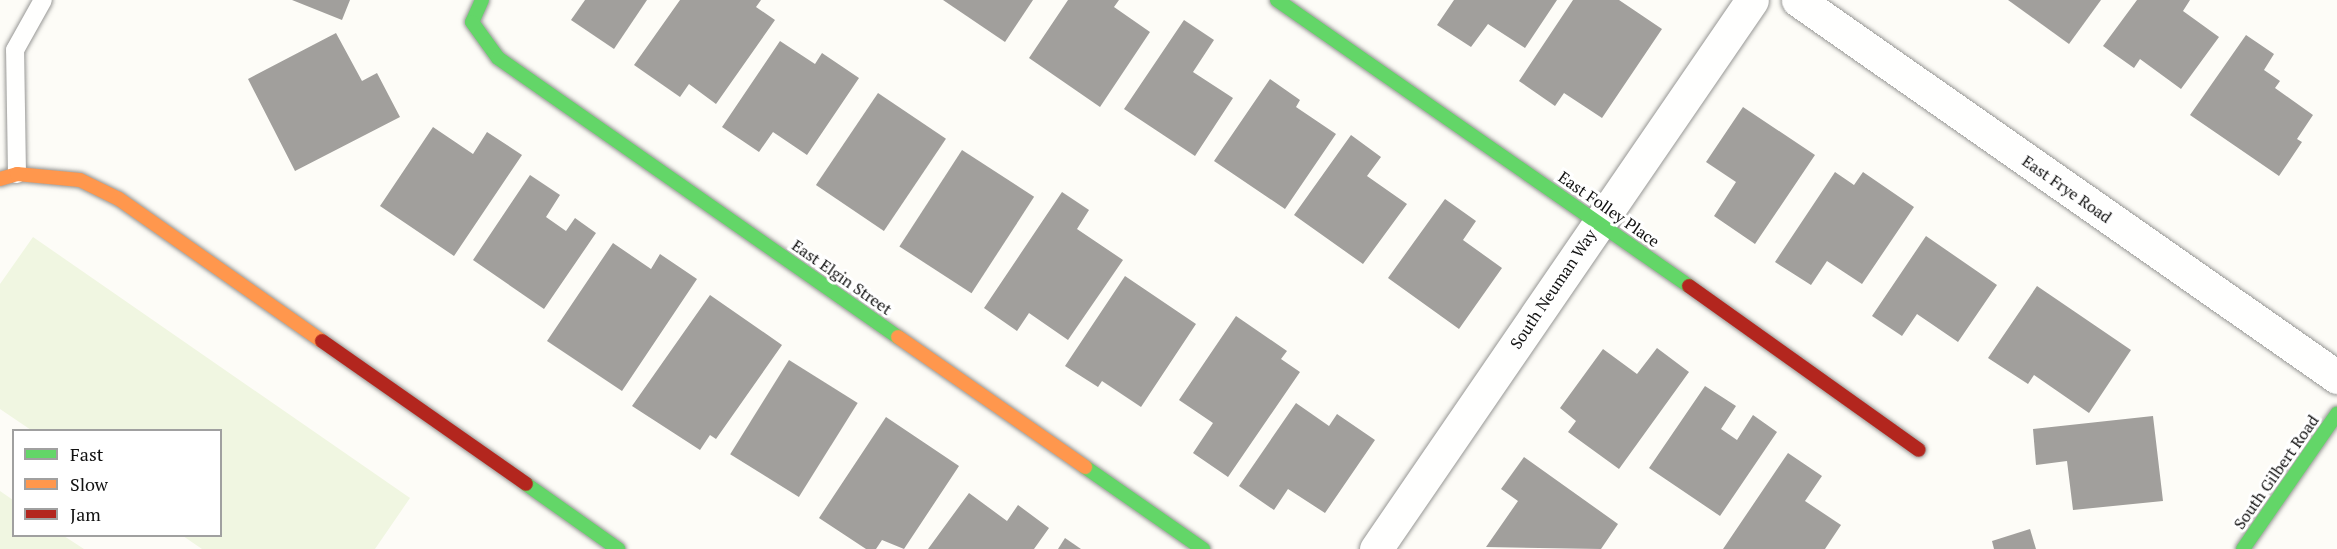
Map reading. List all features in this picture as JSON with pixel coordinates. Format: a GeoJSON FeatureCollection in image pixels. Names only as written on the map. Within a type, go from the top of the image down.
{"type":"FeatureCollection","features":[{"type":"Feature","properties":{"kind":"street","name":"East Elgin Street"},"geometry":{"type":"LineString","coordinates":[[482,0],[472,22],[498,58],[1203,549]]}},
{"type":"Feature","properties":{"kind":"street","name":"East Folley Place"},"geometry":{"type":"LineString","coordinates":[[1277,0],[1599,222],[1919,450]]}},
{"type":"Feature","properties":{"kind":"street","name":"South Neuman Way"},"geometry":{"type":"LineString","coordinates":[[1376,549],[1752,0]]}},
{"type":"Feature","properties":{"kind":"street","name":"East Frye Road"},"geometry":{"type":"LineString","coordinates":[[1798,0],[2337,377]]}},
{"type":"Feature","properties":{"kind":"street"},"geometry":{"type":"LineString","coordinates":[[8,176],[80,180],[119,199],[618,549]]}},
{"type":"Feature","properties":{"kind":"street","name":"South Gilbert Road"},"geometry":{"type":"LineString","coordinates":[[2243,549],[2337,414]]}},
{"type":"Feature","properties":{"kind":"lane"},"geometry":{"type":"LineString","coordinates":[[8,176],[15,50],[43,0]]}},
{"type":"Feature","properties":{"kind":"green space"},"geometry":{"type":"Polygon","coordinates":[[[33,237],[410,498],[375,549],[202,549],[184,537],[222,537],[222,429],[30,429],[0,409],[0,284],[33,237]]]}},
{"type":"Feature","properties":{"kind":"green space"},"geometry":{"type":"Polygon","coordinates":[[[0,491],[12,499],[12,537],[66,537],[84,549],[0,549],[0,491]]]}},
{"type":"Feature","properties":{"kind":"building"},"geometry":{"type":"Polygon","coordinates":[[[292,0],[350,0],[342,20],[292,0]]]}},
{"type":"Feature","properties":{"kind":"building"},"geometry":{"type":"Polygon","coordinates":[[[585,0],[647,0],[614,49],[571,20],[585,0]]]}},
{"type":"Feature","properties":{"kind":"building"},"geometry":{"type":"Polygon","coordinates":[[[680,0],[761,0],[756,7],[775,20],[716,104],[689,84],[680,97],[634,65],[680,0]]]}},
{"type":"Feature","properties":{"kind":"building"},"geometry":{"type":"Polygon","coordinates":[[[943,0],[1033,0],[1005,42],[943,0]]]}},
{"type":"Feature","properties":{"kind":"building"},"geometry":{"type":"Polygon","coordinates":[[[1068,0],[1119,0],[1114,7],[1150,32],[1100,107],[1029,58],[1068,0]]]}},
{"type":"Feature","properties":{"kind":"building"},"geometry":{"type":"Polygon","coordinates":[[[1454,0],[1557,0],[1525,48],[1488,24],[1471,47],[1437,25],[1454,0]]]}},
{"type":"Feature","properties":{"kind":"building"},"geometry":{"type":"Polygon","coordinates":[[[1573,0],[1619,0],[1662,29],[1602,118],[1564,93],[1555,106],[1519,81],[1573,0]]]}},
{"type":"Feature","properties":{"kind":"building"},"geometry":{"type":"Polygon","coordinates":[[[2008,0],[2101,0],[2069,44],[2008,0]]]}},
{"type":"Feature","properties":{"kind":"building"},"geometry":{"type":"Polygon","coordinates":[[[2137,0],[2190,0],[2183,11],[2219,37],[2181,89],[2140,59],[2134,68],[2103,46],[2137,0]]]}},
{"type":"Feature","properties":{"kind":"building"},"geometry":{"type":"Polygon","coordinates":[[[1184,20],[1214,40],[1193,72],[1233,98],[1195,156],[1124,109],[1184,20]]]}},
{"type":"Feature","properties":{"kind":"building"},"geometry":{"type":"Polygon","coordinates":[[[336,33],[362,81],[377,73],[400,117],[295,171],[248,79],[336,33]]]}},
{"type":"Feature","properties":{"kind":"building"},"geometry":{"type":"Polygon","coordinates":[[[2246,35],[2274,54],[2264,70],[2280,81],[2275,88],[2313,115],[2297,139],[2302,142],[2279,176],[2190,115],[2246,35]]]}},
{"type":"Feature","properties":{"kind":"building"},"geometry":{"type":"Polygon","coordinates":[[[780,41],[815,64],[822,53],[859,78],[807,155],[773,132],[759,152],[722,127],[780,41]]]}},
{"type":"Feature","properties":{"kind":"building"},"geometry":{"type":"Polygon","coordinates":[[[1270,79],[1300,100],[1296,107],[1336,134],[1285,209],[1214,161],[1270,79]]]}},
{"type":"Feature","properties":{"kind":"building"},"geometry":{"type":"Polygon","coordinates":[[[878,93],[946,139],[884,231],[816,185],[878,93]]]}},
{"type":"Feature","properties":{"kind":"building"},"geometry":{"type":"Polygon","coordinates":[[[1743,107],[1815,155],[1755,244],[1714,216],[1736,182],[1706,162],[1743,107]]]}},
{"type":"Feature","properties":{"kind":"building"},"geometry":{"type":"Polygon","coordinates":[[[433,127],[473,154],[487,132],[522,155],[454,256],[380,206],[433,127]]]}},
{"type":"Feature","properties":{"kind":"building"},"geometry":{"type":"Polygon","coordinates":[[[1351,135],[1381,157],[1367,176],[1407,204],[1363,264],[1294,215],[1351,135]]]}},
{"type":"Feature","properties":{"kind":"building"},"geometry":{"type":"Polygon","coordinates":[[[962,150],[1034,197],[971,293],[899,246],[962,150]]]}},
{"type":"Feature","properties":{"kind":"building"},"geometry":{"type":"Polygon","coordinates":[[[1835,172],[1854,185],[1863,172],[1914,207],[1862,284],[1827,261],[1811,285],[1775,262],[1835,172]]]}},
{"type":"Feature","properties":{"kind":"building"},"geometry":{"type":"Polygon","coordinates":[[[530,175],[560,195],[546,217],[566,231],[575,218],[596,233],[544,309],[473,260],[530,175]]]}},
{"type":"Feature","properties":{"kind":"building"},"geometry":{"type":"Polygon","coordinates":[[[1062,192],[1089,210],[1077,229],[1123,260],[1068,340],[1029,313],[1017,331],[984,308],[1062,192]]]}},
{"type":"Feature","properties":{"kind":"building"},"geometry":{"type":"Polygon","coordinates":[[[1445,199],[1476,221],[1463,240],[1502,268],[1459,329],[1388,278],[1445,199]]]}},
{"type":"Feature","properties":{"kind":"building"},"geometry":{"type":"Polygon","coordinates":[[[1926,236],[1997,285],[1958,342],[1917,314],[1902,336],[1872,316],[1926,236]]]}},
{"type":"Feature","properties":{"kind":"building"},"geometry":{"type":"Polygon","coordinates":[[[613,243],[651,269],[660,254],[697,279],[622,391],[547,341],[613,243]]]}},
{"type":"Feature","properties":{"kind":"building"},"geometry":{"type":"Polygon","coordinates":[[[1125,276],[1196,324],[1141,407],[1102,381],[1098,387],[1065,366],[1125,276]]]}},
{"type":"Feature","properties":{"kind":"building"},"geometry":{"type":"Polygon","coordinates":[[[2037,286],[2131,350],[2089,413],[2034,375],[2028,384],[1988,358],[2037,286]]]}},
{"type":"Feature","properties":{"kind":"building"},"geometry":{"type":"Polygon","coordinates":[[[710,295],[782,345],[716,439],[710,435],[700,450],[632,406],[710,295]]]}},
{"type":"Feature","properties":{"kind":"building"},"geometry":{"type":"Polygon","coordinates":[[[1236,316],[1287,351],[1281,359],[1300,372],[1228,477],[1193,453],[1213,423],[1179,400],[1236,316]]]}},
{"type":"Feature","properties":{"kind":"building"},"geometry":{"type":"Polygon","coordinates":[[[1657,348],[1689,372],[1619,469],[1568,432],[1576,421],[1560,408],[1603,349],[1637,374],[1657,348]]]}},
{"type":"Feature","properties":{"kind":"building"},"geometry":{"type":"Polygon","coordinates":[[[789,360],[858,403],[799,497],[730,454],[789,360]]]}},
{"type":"Feature","properties":{"kind":"building"},"geometry":{"type":"Polygon","coordinates":[[[1705,386],[1736,406],[1721,429],[1737,440],[1753,415],[1777,432],[1720,516],[1649,468],[1705,386]]]}},
{"type":"Feature","properties":{"kind":"building"},"geometry":{"type":"Polygon","coordinates":[[[1296,403],[1329,426],[1337,414],[1375,440],[1325,513],[1288,489],[1274,510],[1239,486],[1296,403]]]}},
{"type":"Feature","properties":{"kind":"building"},"geometry":{"type":"Polygon","coordinates":[[[2153,416],[2163,501],[2073,510],[2067,461],[2036,465],[2033,429],[2153,416]]]}},
{"type":"Feature","properties":{"kind":"building"},"geometry":{"type":"Polygon","coordinates":[[[886,417],[959,466],[904,549],[882,540],[876,549],[866,549],[819,518],[886,417]]]}},
{"type":"Feature","properties":{"kind":"building"},"geometry":{"type":"Polygon","coordinates":[[[1788,453],[1822,476],[1805,501],[1841,525],[1825,549],[1723,549],[1788,453]]]}},
{"type":"Feature","properties":{"kind":"building"},"geometry":{"type":"Polygon","coordinates":[[[1524,457],[1618,524],[1601,549],[1486,547],[1518,501],[1501,489],[1524,457]]]}},
{"type":"Feature","properties":{"kind":"building"},"geometry":{"type":"Polygon","coordinates":[[[969,493],[1007,521],[1018,505],[1049,528],[1034,549],[928,549],[969,493]]]}},
{"type":"Feature","properties":{"kind":"building"},"geometry":{"type":"Polygon","coordinates":[[[2030,529],[2036,549],[1994,549],[1992,541],[2030,529]]]}},
{"type":"Feature","properties":{"kind":"building"},"geometry":{"type":"Polygon","coordinates":[[[1065,538],[1081,549],[1058,549],[1065,538]]]}},
{"type":"Feature","properties":{"kind":"traffic: fast"},"geometry":{"type":"LineString","coordinates":[[482,0],[472,22],[498,58],[898,337]]}},
{"type":"Feature","properties":{"kind":"traffic: fast"},"geometry":{"type":"LineString","coordinates":[[1277,0],[1689,286]]}},
{"type":"Feature","properties":{"kind":"traffic: fast"},"geometry":{"type":"LineString","coordinates":[[2243,549],[2337,414]]}},
{"type":"Feature","properties":{"kind":"traffic: fast"},"geometry":{"type":"LineString","coordinates":[[1085,467],[1203,549]]}},
{"type":"Feature","properties":{"kind":"traffic: fast"},"geometry":{"type":"LineString","coordinates":[[526,484],[618,549]]}},
{"type":"Feature","properties":{"kind":"traffic: slow"},"geometry":{"type":"LineString","coordinates":[[0,179],[17,174],[80,180],[119,199],[322,341]]}},
{"type":"Feature","properties":{"kind":"traffic: slow"},"geometry":{"type":"LineString","coordinates":[[898,337],[1085,467]]}},
{"type":"Feature","properties":{"kind":"traffic: jam"},"geometry":{"type":"LineString","coordinates":[[1689,286],[1919,450]]}},
{"type":"Feature","properties":{"kind":"traffic: jam"},"geometry":{"type":"LineString","coordinates":[[322,341],[526,484]]}}]}
